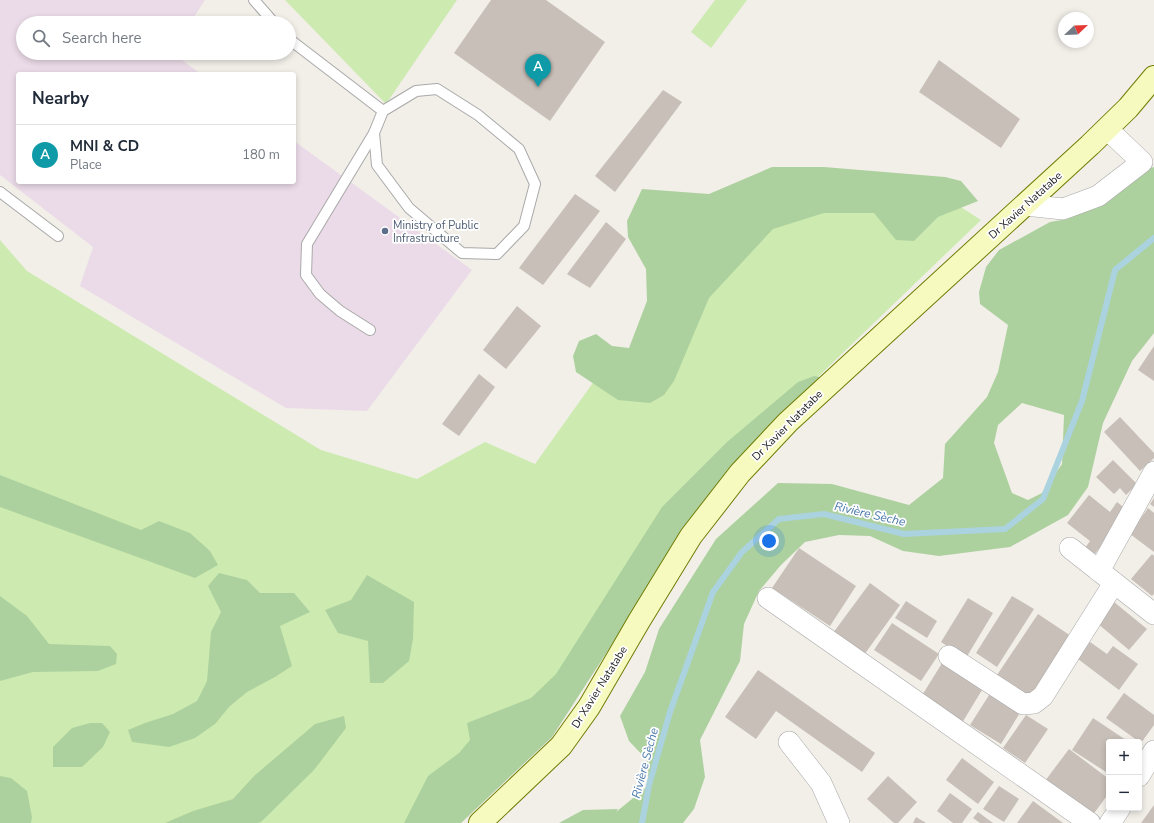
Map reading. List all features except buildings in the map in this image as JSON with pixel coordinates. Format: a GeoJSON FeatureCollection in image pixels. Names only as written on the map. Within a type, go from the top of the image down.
{"type":"FeatureCollection","features":[{"type":"Feature","properties":{"kind":"main road","name":"Dr Xavier Natatabe"},"geometry":{"type":"LineString","coordinates":[[480,823],[561,746],[589,707],[691,536],[740,473],[788,422],[1025,205],[1128,108],[1154,77]]}},
{"type":"Feature","properties":{"kind":"street"},"geometry":{"type":"LineString","coordinates":[[1025,205],[1063,209],[1098,196],[1148,160],[1106,129]]}},
{"type":"Feature","properties":{"kind":"street"},"geometry":{"type":"LineString","coordinates":[[949,656],[1023,704],[1034,703],[1043,696],[1106,577],[1154,472]]}},
{"type":"Feature","properties":{"kind":"street"},"geometry":{"type":"LineString","coordinates":[[1070,548],[1154,614]]}},
{"type":"Feature","properties":{"kind":"street"},"geometry":{"type":"LineString","coordinates":[[768,598],[1090,823]]}},
{"type":"Feature","properties":{"kind":"street"},"geometry":{"type":"LineString","coordinates":[[789,742],[821,783],[839,823]]}},
{"type":"Feature","properties":{"kind":"street"},"geometry":{"type":"LineString","coordinates":[[1140,775],[1154,751]]}},
{"type":"Feature","properties":{"kind":"street"},"geometry":{"type":"LineString","coordinates":[[1110,823],[1118,811]]}},
{"type":"Feature","properties":{"kind":"lane"},"geometry":{"type":"LineString","coordinates":[[254,0],[268,16]]}},
{"type":"Feature","properties":{"kind":"lane"},"geometry":{"type":"LineString","coordinates":[[296,44],[383,111]]}},
{"type":"Feature","properties":{"kind":"lane"},"geometry":{"type":"LineString","coordinates":[[370,330],[340,311],[320,294],[306,275],[307,244],[374,133],[383,111],[416,91],[437,89],[478,114],[519,149],[535,184],[524,226],[497,254],[462,253],[409,208],[404,202],[377,165],[374,133]]}},
{"type":"Feature","properties":{"kind":"lane"},"geometry":{"type":"LineString","coordinates":[[0,192],[58,236]]}},
{"type":"Feature","properties":{"kind":"shaded area"},"geometry":{"type":"Polygon","coordinates":[[[0,0],[205,0],[195,16],[16,16],[16,60],[182,60],[198,72],[16,72],[16,184],[296,184],[296,142],[472,270],[367,411],[286,408],[80,286],[93,247],[0,175],[0,0]]]}},
{"type":"Feature","properties":{"kind":"green space"},"geometry":{"type":"Polygon","coordinates":[[[285,0],[457,0],[386,104],[285,0]]]}},
{"type":"Feature","properties":{"kind":"green space"},"geometry":{"type":"Polygon","coordinates":[[[715,0],[747,0],[711,48],[691,32],[715,0]]]}},
{"type":"Feature","properties":{"kind":"green space"},"geometry":{"type":"Polygon","coordinates":[[[772,167],[824,167],[945,177],[961,181],[978,201],[938,217],[914,241],[896,240],[874,213],[824,213],[773,229],[709,298],[674,381],[664,395],[650,403],[618,400],[576,372],[573,356],[579,341],[596,334],[612,346],[629,348],[647,301],[646,269],[628,237],[627,221],[642,189],[709,194],[772,167]]]}},
{"type":"Feature","properties":{"kind":"green space"},"geometry":{"type":"Polygon","coordinates":[[[1154,167],[1154,333],[1132,361],[1103,423],[1088,487],[1068,515],[1010,547],[939,556],[903,551],[870,536],[839,535],[805,542],[781,565],[759,591],[744,624],[740,661],[700,740],[705,777],[694,809],[683,823],[559,823],[583,810],[618,809],[616,812],[649,785],[647,760],[629,741],[620,716],[645,672],[659,629],[716,539],[778,483],[832,484],[909,505],[943,478],[945,444],[987,397],[998,372],[1008,325],[980,304],[979,292],[986,267],[999,250],[1050,222],[1067,219],[1098,205],[1140,171],[1154,167]],[[1022,403],[998,425],[994,443],[1012,493],[1028,500],[1042,493],[1062,464],[1064,415],[1022,403]]]}},
{"type":"Feature","properties":{"kind":"green space"},"geometry":{"type":"Polygon","coordinates":[[[785,174],[920,181],[981,220],[691,499],[448,823],[0,823],[0,240],[27,271],[321,450],[417,479],[485,442],[535,464],[607,363],[638,366],[785,174]]]}},
{"type":"Feature","properties":{"kind":"green space"},"geometry":{"type":"Polygon","coordinates":[[[814,376],[825,378],[702,505],[552,737],[461,823],[404,823],[428,776],[459,753],[470,740],[467,723],[531,698],[556,674],[662,507],[727,442],[798,382],[814,376]]]}},
{"type":"Feature","properties":{"kind":"green space"},"geometry":{"type":"Polygon","coordinates":[[[0,475],[141,530],[159,521],[190,533],[210,551],[218,565],[195,578],[0,507],[0,475]]]}},
{"type":"Feature","properties":{"kind":"green space"},"geometry":{"type":"Polygon","coordinates":[[[219,573],[247,580],[260,593],[294,593],[310,612],[280,626],[292,666],[247,692],[229,707],[215,724],[195,738],[169,747],[132,742],[128,730],[173,714],[197,701],[207,681],[211,632],[221,612],[208,586],[219,573]]]}},
{"type":"Feature","properties":{"kind":"green space"},"geometry":{"type":"Polygon","coordinates":[[[367,575],[414,602],[413,639],[409,661],[383,683],[370,683],[368,641],[338,633],[325,610],[351,600],[367,575]]]}},
{"type":"Feature","properties":{"kind":"green space"},"geometry":{"type":"Polygon","coordinates":[[[0,596],[27,616],[49,644],[110,646],[117,654],[116,664],[98,671],[33,672],[0,681],[0,596]]]}},
{"type":"Feature","properties":{"kind":"green space"},"geometry":{"type":"Polygon","coordinates":[[[344,716],[346,728],[314,770],[261,822],[165,823],[193,811],[233,799],[254,776],[315,724],[344,716]]]}},
{"type":"Feature","properties":{"kind":"green space"},"geometry":{"type":"Polygon","coordinates":[[[90,723],[102,723],[110,732],[103,747],[82,767],[53,767],[53,747],[72,728],[90,723]]]}},
{"type":"Feature","properties":{"kind":"green space"},"geometry":{"type":"Polygon","coordinates":[[[0,776],[11,778],[27,791],[32,817],[31,823],[0,823],[0,776]]]}},
{"type":"Feature","properties":{"kind":"waterway","name":"Rivière Sèche"},"geometry":{"type":"LineString","coordinates":[[642,823],[649,785],[670,712],[713,592],[742,552],[779,519],[824,514],[904,534],[1005,529],[1043,499],[1082,401],[1115,270],[1154,238]]}},
{"type":"Feature","properties":{"kind":"place","name":"MNI & CD"},"geometry":{"type":"Point","coordinates":[538,87]}},
{"type":"Feature","properties":{"kind":"place","name":"Ministry of Public Infrastructure"},"geometry":{"type":"Point","coordinates":[385,231]}}]}
